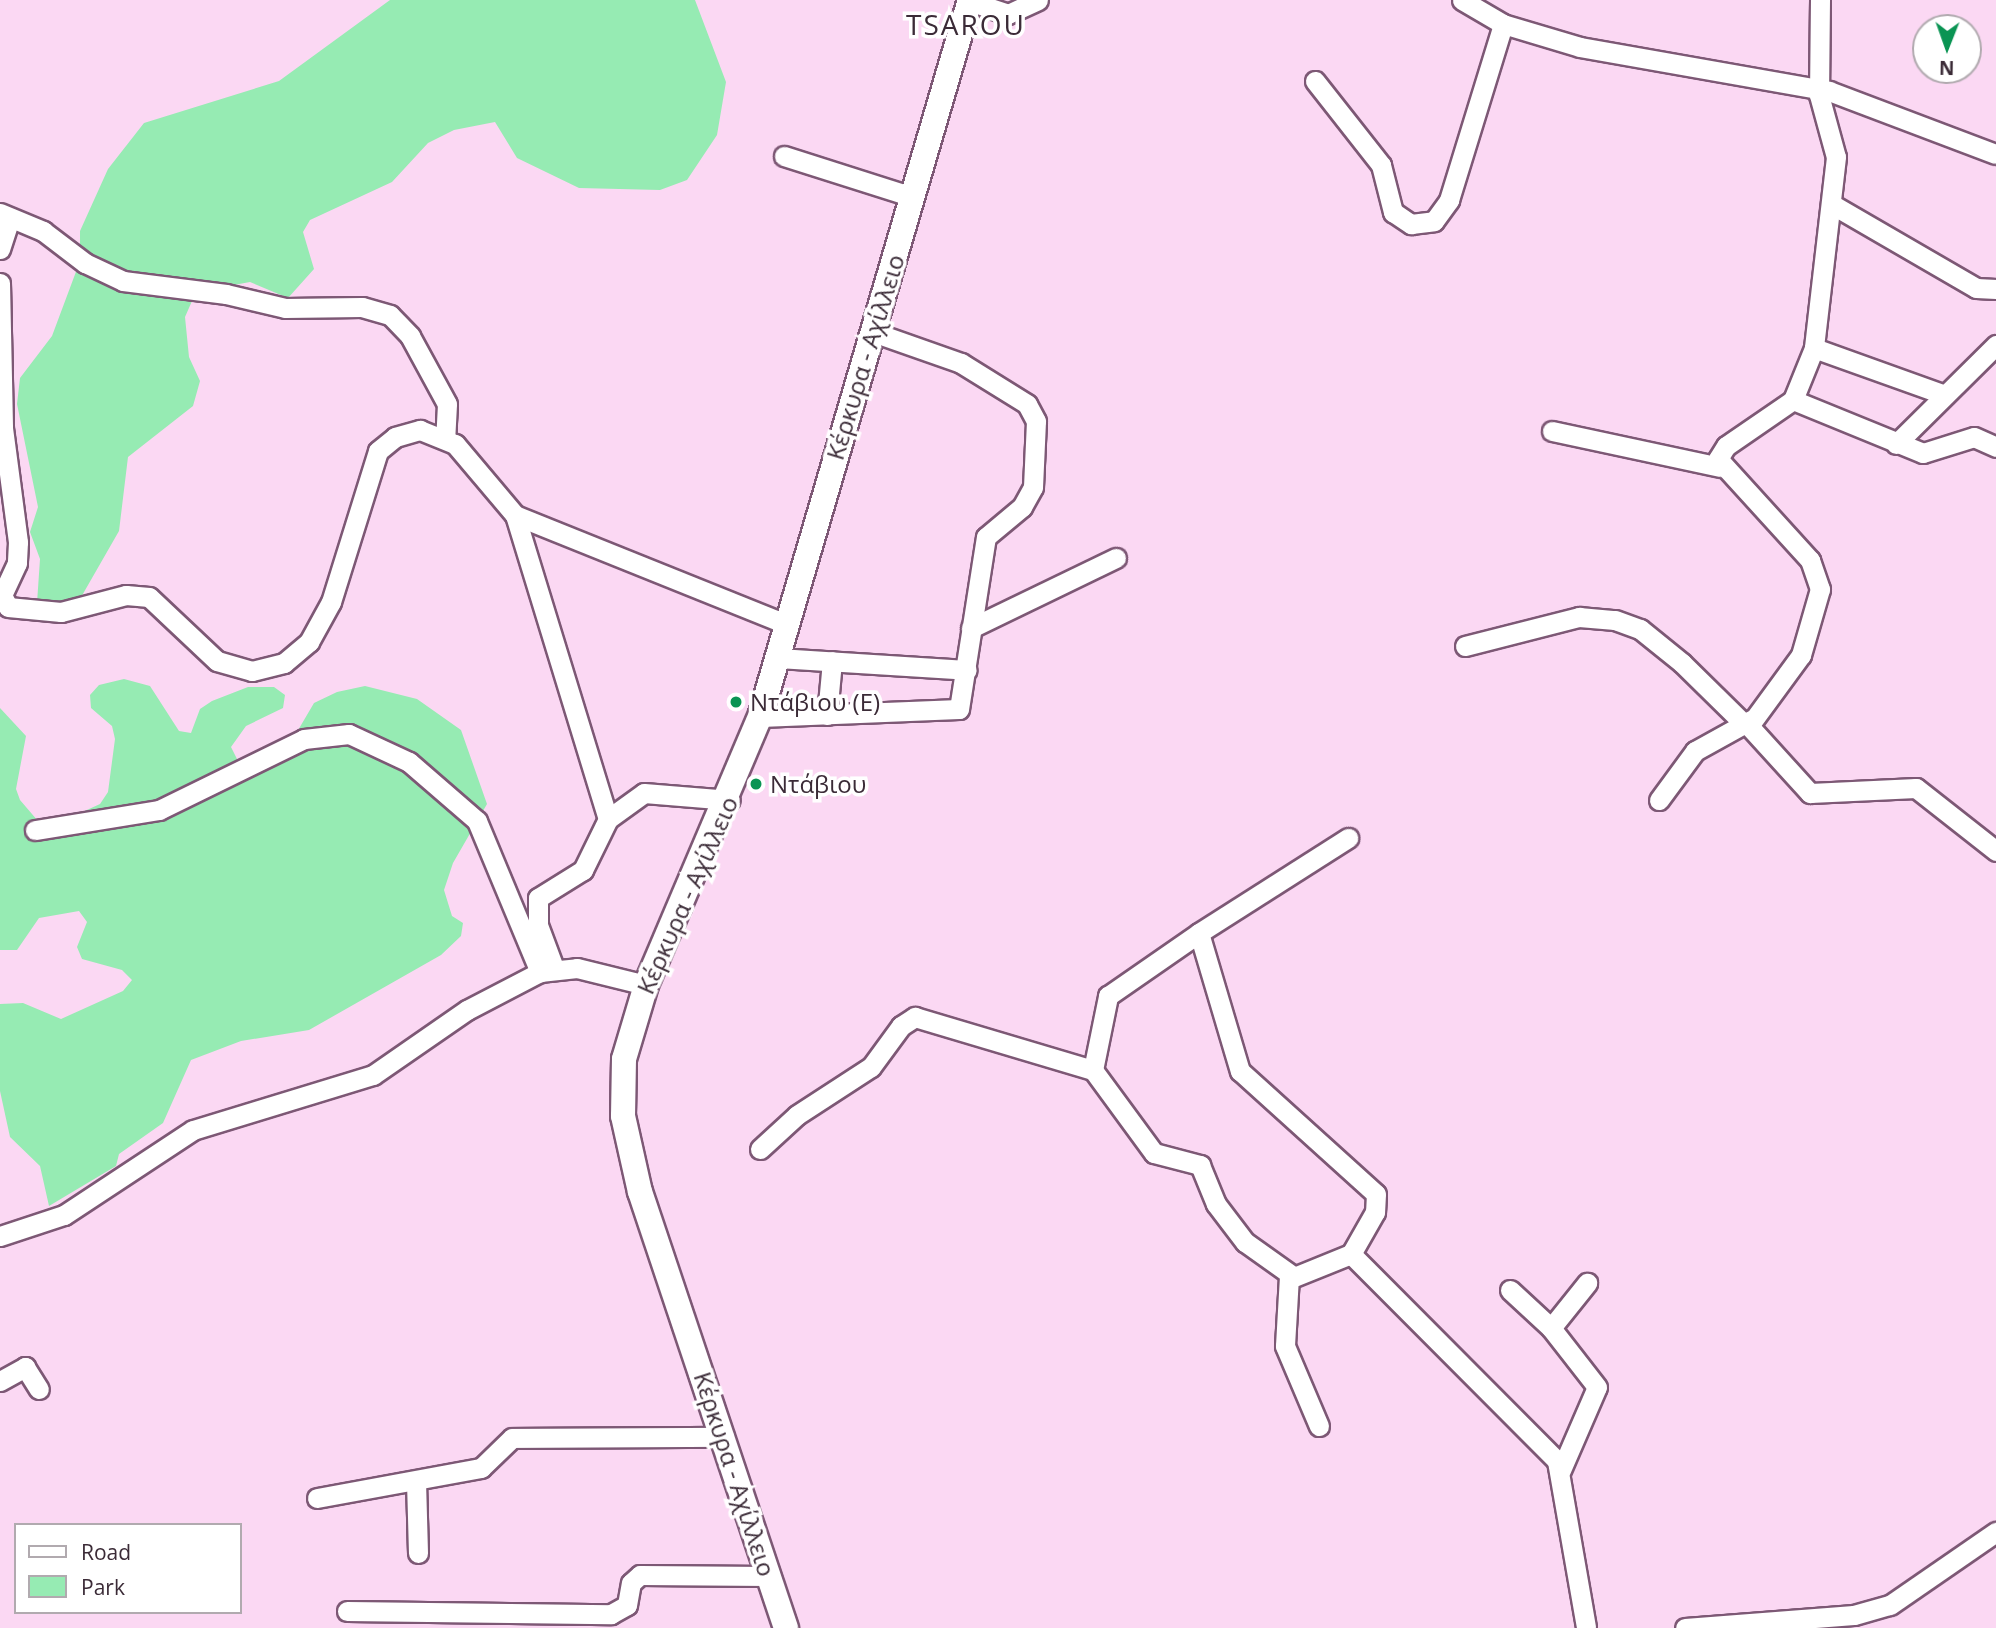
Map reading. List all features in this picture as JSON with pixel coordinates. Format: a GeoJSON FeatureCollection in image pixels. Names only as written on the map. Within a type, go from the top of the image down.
{"type":"FeatureCollection","features":[{"type":"Feature","properties":{"kind":"main road","name":"Κέρκυρα - Αχίλλειο"},"geometry":{"type":"LineString","coordinates":[[786,1628],[627,1141],[624,1059],[646,985],[730,800],[760,717],[969,1]]}},
{"type":"Feature","properties":{"kind":"street"},"geometry":{"type":"LineString","coordinates":[[969,1],[1013,13],[1038,0]]}},
{"type":"Feature","properties":{"kind":"street"},"geometry":{"type":"LineString","coordinates":[[1462,0],[1503,24],[1676,68],[1819,89],[1995,151]]}},
{"type":"Feature","properties":{"kind":"street"},"geometry":{"type":"LineString","coordinates":[[1720,467],[1726,446],[1793,400],[1814,348],[1833,205],[1835,137],[1819,89],[1820,0]]}},
{"type":"Feature","properties":{"kind":"street"},"geometry":{"type":"LineString","coordinates":[[1315,81],[1381,165],[1393,212],[1411,224],[1434,221],[1449,200],[1503,24]]}},
{"type":"Feature","properties":{"kind":"street"},"geometry":{"type":"LineString","coordinates":[[784,156],[913,197]]}},
{"type":"Feature","properties":{"kind":"street"},"geometry":{"type":"LineString","coordinates":[[1833,205],[1976,288],[1996,289]]}},
{"type":"Feature","properties":{"kind":"street"},"geometry":{"type":"LineString","coordinates":[[0,249],[5,216],[43,231],[85,264],[123,281],[226,293],[285,308],[362,307],[390,315],[410,336],[447,404],[445,437]]}},
{"type":"Feature","properties":{"kind":"street"},"geometry":{"type":"LineString","coordinates":[[0,283],[3,428],[18,542],[17,562],[2,595],[15,610],[61,612],[126,595],[149,597],[217,661],[252,671],[284,663],[309,642],[331,602],[378,451],[405,432],[445,437],[515,515],[608,819]]}},
{"type":"Feature","properties":{"kind":"street"},"geometry":{"type":"LineString","coordinates":[[760,717],[954,712],[963,700],[971,628],[986,537],[1022,507],[1033,487],[1032,411],[980,372],[873,332]]}},
{"type":"Feature","properties":{"kind":"street"},"geometry":{"type":"LineString","coordinates":[[1896,444],[1996,345]]}},
{"type":"Feature","properties":{"kind":"street"},"geometry":{"type":"LineString","coordinates":[[1814,348],[1945,395]]}},
{"type":"Feature","properties":{"kind":"street"},"geometry":{"type":"LineString","coordinates":[[1793,400],[1896,444],[1929,454],[1974,436],[1996,447]]}},
{"type":"Feature","properties":{"kind":"street"},"geometry":{"type":"LineString","coordinates":[[1552,431],[1720,467],[1810,560],[1820,589],[1801,655],[1747,721],[1695,751],[1658,800]]}},
{"type":"Feature","properties":{"kind":"street"},"geometry":{"type":"LineString","coordinates":[[515,515],[788,625]]}},
{"type":"Feature","properties":{"kind":"street"},"geometry":{"type":"LineString","coordinates":[[971,628],[1116,558]]}},
{"type":"Feature","properties":{"kind":"street"},"geometry":{"type":"LineString","coordinates":[[1465,646],[1578,617],[1615,620],[1640,629],[1747,721],[1754,738],[1810,793],[1916,788],[1996,851]]}},
{"type":"Feature","properties":{"kind":"street"},"geometry":{"type":"LineString","coordinates":[[778,658],[967,670]]}},
{"type":"Feature","properties":{"kind":"street"},"geometry":{"type":"LineString","coordinates":[[827,715],[832,661]]}},
{"type":"Feature","properties":{"kind":"street"},"geometry":{"type":"LineString","coordinates":[[35,830],[159,810],[304,739],[349,734],[409,762],[477,821],[547,970]]}},
{"type":"Feature","properties":{"kind":"street"},"geometry":{"type":"LineString","coordinates":[[547,970],[538,925],[538,898],[589,864],[608,819],[644,793],[730,800]]}},
{"type":"Feature","properties":{"kind":"street"},"geometry":{"type":"LineString","coordinates":[[1093,1070],[1108,996],[1199,933],[1348,838]]}},
{"type":"Feature","properties":{"kind":"street"},"geometry":{"type":"LineString","coordinates":[[1199,933],[1240,1071],[1376,1194],[1375,1212],[1351,1254],[1289,1276]]}},
{"type":"Feature","properties":{"kind":"street"},"geometry":{"type":"LineString","coordinates":[[0,1236],[64,1215],[193,1130],[373,1075],[467,1010],[547,970],[646,985]]}},
{"type":"Feature","properties":{"kind":"street"},"geometry":{"type":"LineString","coordinates":[[760,1149],[797,1115],[871,1067],[901,1026],[915,1017],[1093,1070],[1154,1153],[1196,1162],[1230,1226],[1289,1276]]}},
{"type":"Feature","properties":{"kind":"street"},"geometry":{"type":"LineString","coordinates":[[1351,1254],[1561,1470]]}},
{"type":"Feature","properties":{"kind":"street"},"geometry":{"type":"LineString","coordinates":[[1289,1276],[1285,1346],[1319,1426]]}},
{"type":"Feature","properties":{"kind":"street"},"geometry":{"type":"LineString","coordinates":[[1551,1328],[1587,1283]]}},
{"type":"Feature","properties":{"kind":"street"},"geometry":{"type":"LineString","coordinates":[[1510,1290],[1551,1328],[1597,1387],[1561,1470],[1586,1628]]}},
{"type":"Feature","properties":{"kind":"street"},"geometry":{"type":"LineString","coordinates":[[0,1381],[25,1367],[39,1389]]}},
{"type":"Feature","properties":{"kind":"street"},"geometry":{"type":"LineString","coordinates":[[317,1498],[487,1466],[512,1438],[724,1437]]}},
{"type":"Feature","properties":{"kind":"street"},"geometry":{"type":"LineString","coordinates":[[416,1481],[418,1553]]}},
{"type":"Feature","properties":{"kind":"street"},"geometry":{"type":"LineString","coordinates":[[1685,1628],[1787,1625],[1890,1605],[1996,1532]]}},
{"type":"Feature","properties":{"kind":"street"},"geometry":{"type":"LineString","coordinates":[[347,1611],[611,1614],[626,1605],[631,1583],[640,1575],[768,1576]]}},
{"type":"Feature","properties":{"kind":"green space"},"geometry":{"type":"Polygon","coordinates":[[[390,0],[695,0],[726,82],[717,135],[687,180],[660,190],[579,188],[517,158],[495,122],[454,130],[428,143],[392,182],[310,220],[303,232],[314,269],[288,298],[250,282],[196,292],[185,317],[189,357],[200,381],[193,406],[128,457],[119,531],[80,599],[37,603],[40,559],[30,532],[38,507],[17,404],[20,378],[52,336],[80,261],[80,231],[108,169],[144,123],[279,81],[390,0]]]}},
{"type":"Feature","properties":{"kind":"green space"},"geometry":{"type":"Polygon","coordinates":[[[124,679],[150,686],[179,731],[191,733],[200,709],[212,701],[248,687],[274,687],[285,695],[283,708],[246,726],[231,747],[243,771],[256,773],[287,749],[314,703],[337,692],[365,686],[417,699],[461,730],[487,804],[453,863],[444,890],[452,916],[463,923],[461,936],[441,955],[309,1030],[241,1041],[191,1060],[163,1123],[119,1154],[116,1166],[49,1206],[40,1166],[10,1137],[0,1091],[0,1004],[23,1003],[61,1019],[123,991],[132,980],[122,970],[82,959],[77,947],[87,922],[79,911],[39,918],[17,950],[0,950],[0,708],[26,736],[16,789],[20,800],[38,821],[65,820],[100,804],[108,792],[115,739],[112,726],[91,708],[90,695],[99,685],[124,679]]]}},
{"type":"Feature","properties":{"kind":"place","name":"Ντάβιου (E)"},"geometry":{"type":"Point","coordinates":[736,702]}},
{"type":"Feature","properties":{"kind":"place","name":"Ντάβιου"},"geometry":{"type":"Point","coordinates":[756,784]}},
{"type":"Feature","properties":{"kind":"district","name":"TSAROU"},"geometry":{"type":"Point","coordinates":[966,24]}}]}
